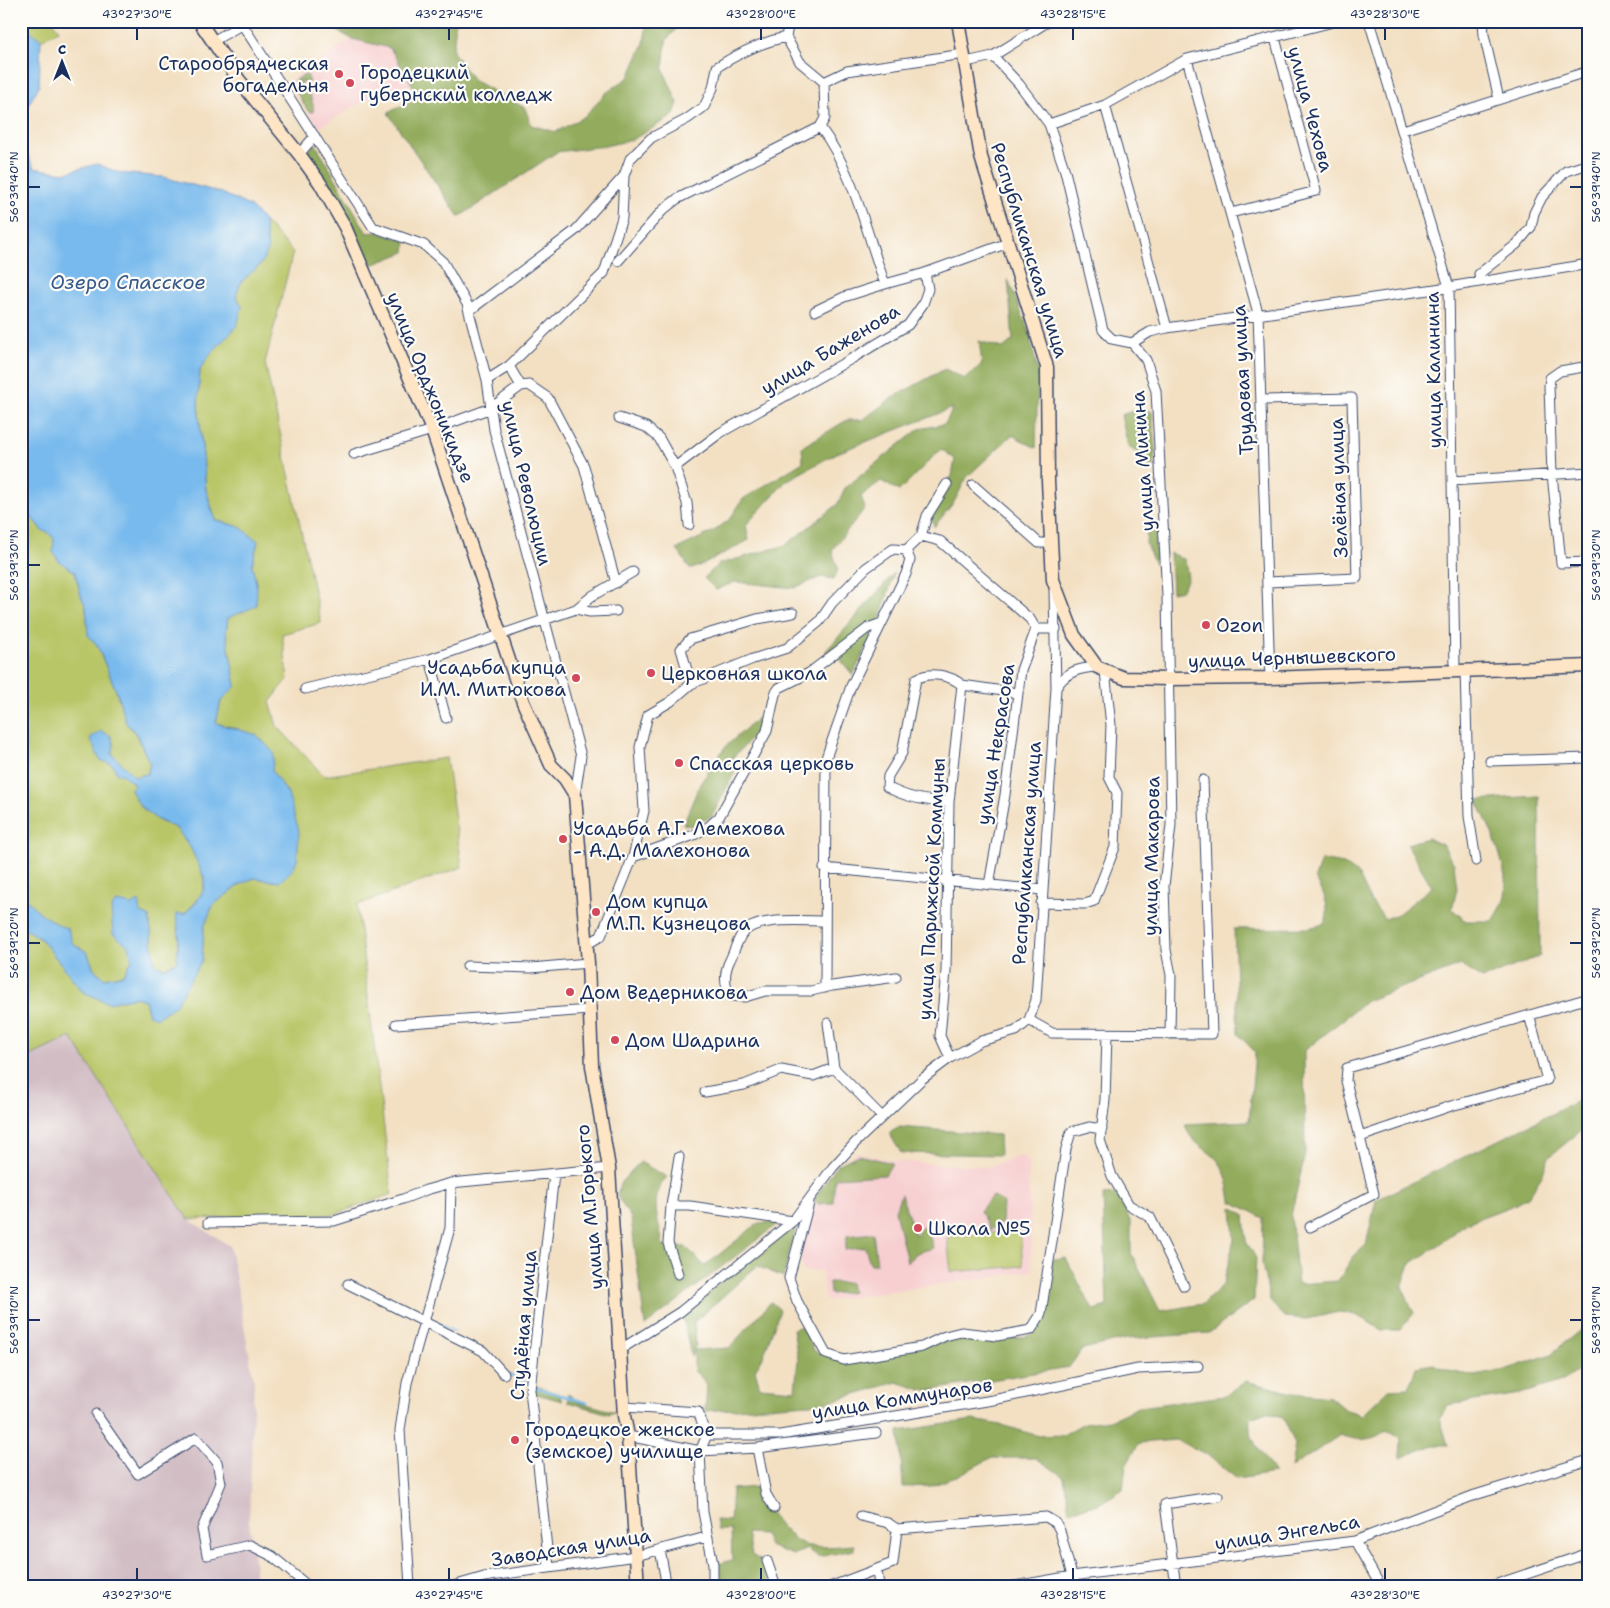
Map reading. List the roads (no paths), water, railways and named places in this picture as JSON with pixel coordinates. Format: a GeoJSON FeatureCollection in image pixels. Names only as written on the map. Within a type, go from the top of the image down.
{"type":"FeatureCollection","features":[{"type":"Feature","properties":{"kind":"street","name":"улица Орджоникидзе"},"geometry":{"type":"LineString","coordinates":[[198,21],[239,80],[320,183],[345,227],[432,430],[523,702],[551,765],[565,779],[575,795]]}},
{"type":"Feature","properties":{"kind":"street"},"geometry":{"type":"LineString","coordinates":[[618,261],[663,210],[677,199],[820,127],[826,111],[824,82],[800,62],[786,37],[789,21]]}},
{"type":"Feature","properties":{"kind":"street","name":"Республиканская улица"},"geometry":{"type":"LineString","coordinates":[[958,21],[981,158],[1047,367],[1051,543],[1056,629],[1056,688],[1036,1000],[1029,1020]]}},
{"type":"Feature","properties":{"kind":"street"},"geometry":{"type":"LineString","coordinates":[[824,82],[847,71],[992,56],[1049,21]]}},
{"type":"Feature","properties":{"kind":"street"},"geometry":{"type":"LineString","coordinates":[[1049,124],[1105,105],[1187,59],[1338,21]]}},
{"type":"Feature","properties":{"kind":"street","name":"улица Калинина"},"geometry":{"type":"LineString","coordinates":[[1369,21],[1449,287],[1452,481],[1460,670],[1469,816],[1476,861]]}},
{"type":"Feature","properties":{"kind":"street"},"geometry":{"type":"LineString","coordinates":[[1483,21],[1484,34],[1499,99]]}},
{"type":"Feature","properties":{"kind":"street"},"geometry":{"type":"LineString","coordinates":[[213,41],[240,23],[315,136],[299,154]]}},
{"type":"Feature","properties":{"kind":"street"},"geometry":{"type":"LineString","coordinates":[[487,380],[509,366],[604,273],[622,218],[624,176],[630,158],[651,138],[688,119],[704,107],[713,88],[718,67],[747,50],[771,40],[786,37]]}},
{"type":"Feature","properties":{"kind":"street","name":"улица Чехова"},"geometry":{"type":"LineString","coordinates":[[1231,212],[1316,191],[1275,38]]}},
{"type":"Feature","properties":{"kind":"street"},"geometry":{"type":"LineString","coordinates":[[992,56],[1019,84],[1049,124],[1064,172],[1103,330],[1112,338],[1132,343],[1150,332],[1167,328],[1258,313],[1449,287],[1589,264]]}},
{"type":"Feature","properties":{"kind":"street","name":"Трудовая улица"},"geometry":{"type":"LineString","coordinates":[[1187,59],[1258,313],[1270,678]]}},
{"type":"Feature","properties":{"kind":"street"},"geometry":{"type":"LineString","coordinates":[[1403,130],[1589,71]]}},
{"type":"Feature","properties":{"kind":"street"},"geometry":{"type":"LineString","coordinates":[[1105,105],[1167,328]]}},
{"type":"Feature","properties":{"kind":"street"},"geometry":{"type":"LineString","coordinates":[[820,127],[832,144],[866,225],[885,284]]}},
{"type":"Feature","properties":{"kind":"street","name":"улица Революции"},"geometry":{"type":"LineString","coordinates":[[315,136],[373,226],[424,245],[443,262],[469,311],[487,380],[494,430],[581,756],[575,795]]}},
{"type":"Feature","properties":{"kind":"street"},"geometry":{"type":"LineString","coordinates":[[1480,281],[1479,274],[1517,244],[1531,227],[1534,212],[1542,197],[1566,171],[1589,164]]}},
{"type":"Feature","properties":{"kind":"street"},"geometry":{"type":"LineString","coordinates":[[469,311],[576,230],[624,176]]}},
{"type":"Feature","properties":{"kind":"street"},"geometry":{"type":"LineString","coordinates":[[815,310],[844,297],[925,273],[1008,242]]}},
{"type":"Feature","properties":{"kind":"street","name":"улица Баженова"},"geometry":{"type":"LineString","coordinates":[[675,467],[720,433],[853,358],[908,324],[923,304],[928,289],[925,273]]}},
{"type":"Feature","properties":{"kind":"street","name":"улица Минина"},"geometry":{"type":"LineString","coordinates":[[1132,343],[1146,360],[1156,391],[1167,596],[1168,679]]}},
{"type":"Feature","properties":{"kind":"street"},"geometry":{"type":"LineString","coordinates":[[509,366],[521,386]]}},
{"type":"Feature","properties":{"kind":"street"},"geometry":{"type":"LineString","coordinates":[[1589,366],[1560,371],[1550,378],[1548,386],[1552,474],[1561,563],[1589,562]]}},
{"type":"Feature","properties":{"kind":"street"},"geometry":{"type":"LineString","coordinates":[[354,454],[432,430],[491,408],[521,386],[529,385],[548,398],[584,466],[616,583]]}},
{"type":"Feature","properties":{"kind":"street","name":"Зелёная улица"},"geometry":{"type":"LineString","coordinates":[[1261,400],[1352,398],[1357,578],[1267,582]]}},
{"type":"Feature","properties":{"kind":"street"},"geometry":{"type":"LineString","coordinates":[[619,418],[646,427],[659,438],[675,467],[687,503],[689,525]]}},
{"type":"Feature","properties":{"kind":"street"},"geometry":{"type":"LineString","coordinates":[[1452,481],[1589,472]]}},
{"type":"Feature","properties":{"kind":"street"},"geometry":{"type":"LineString","coordinates":[[586,945],[601,936],[633,857],[644,811],[640,747],[648,715],[670,702],[691,684],[753,658],[787,648],[819,622],[832,603],[866,568],[893,549],[906,550],[921,536],[927,516],[947,484]]}},
{"type":"Feature","properties":{"kind":"street"},"geometry":{"type":"LineString","coordinates":[[973,485],[1039,543],[1051,543]]}},
{"type":"Feature","properties":{"kind":"street"},"geometry":{"type":"LineString","coordinates":[[921,536],[940,541],[1030,619],[1036,629],[1056,629]]}},
{"type":"Feature","properties":{"kind":"street"},"geometry":{"type":"LineString","coordinates":[[824,988],[826,758],[851,686],[906,574],[910,560],[906,550]]}},
{"type":"Feature","properties":{"kind":"street"},"geometry":{"type":"LineString","coordinates":[[305,689],[430,659],[576,609],[592,596],[633,572]]}},
{"type":"Feature","properties":{"kind":"street"},"geometry":{"type":"LineString","coordinates":[[1041,903],[1085,904],[1094,901],[1115,847],[1117,793],[1109,777],[1111,725],[1101,669],[1074,635],[1053,580]]}},
{"type":"Feature","properties":{"kind":"street"},"geometry":{"type":"LineString","coordinates":[[576,609],[590,612],[616,611]]}},
{"type":"Feature","properties":{"kind":"street"},"geometry":{"type":"LineString","coordinates":[[691,684],[682,649],[690,639],[757,619],[793,613]]}},
{"type":"Feature","properties":{"kind":"street"},"geometry":{"type":"LineString","coordinates":[[633,857],[708,827],[719,817],[767,731],[775,694],[780,688],[809,673],[868,628],[882,623]]}},
{"type":"Feature","properties":{"kind":"street","name":"улица Некрасова"},"geometry":{"type":"LineString","coordinates":[[989,885],[1005,795],[1017,693],[1027,650],[1036,629]]}},
{"type":"Feature","properties":{"kind":"street"},"geometry":{"type":"LineString","coordinates":[[430,659],[446,718]]}},
{"type":"Feature","properties":{"kind":"street","name":"улица Чернышевского"},"geometry":{"type":"LineString","coordinates":[[1101,669],[1124,678],[1168,679],[1270,678],[1589,666]]}},
{"type":"Feature","properties":{"kind":"street"},"geometry":{"type":"LineString","coordinates":[[1056,688],[1068,674],[1081,668],[1101,669]]}},
{"type":"Feature","properties":{"kind":"street"},"geometry":{"type":"LineString","coordinates":[[948,802],[924,801],[898,793],[887,787],[886,781],[902,753],[916,679],[926,674],[955,679],[962,685],[1017,693]]}},
{"type":"Feature","properties":{"kind":"street","name":"улица Макарова"},"geometry":{"type":"LineString","coordinates":[[1168,679],[1171,826],[1164,886],[1166,950],[1171,975],[1170,1034]]}},
{"type":"Feature","properties":{"kind":"street","name":"улица Парижской Коммуны"},"geometry":{"type":"LineString","coordinates":[[950,1058],[940,1036],[946,971],[948,802],[962,685]]}},
{"type":"Feature","properties":{"kind":"street"},"geometry":{"type":"LineString","coordinates":[[1490,761],[1589,758]]}},
{"type":"Feature","properties":{"kind":"street"},"geometry":{"type":"LineString","coordinates":[[621,1349],[680,1312],[793,1221],[833,1167],[882,1117],[922,1079],[950,1058],[981,1041],[1016,1031],[1029,1020],[1052,1033],[1107,1035],[1212,1034],[1203,780]]}},
{"type":"Feature","properties":{"kind":"street","name":"улица М.Горького"},"geometry":{"type":"LineString","coordinates":[[575,795],[588,963],[592,1066],[609,1168],[625,1407],[624,1416],[628,1436],[638,1587]]}},
{"type":"Feature","properties":{"kind":"street"},"geometry":{"type":"LineString","coordinates":[[824,868],[1042,890]]}},
{"type":"Feature","properties":{"kind":"street"},"geometry":{"type":"LineString","coordinates":[[824,921],[779,921],[757,924],[742,933],[728,964],[724,986],[730,996],[745,997],[765,991],[812,991],[896,977]]}},
{"type":"Feature","properties":{"kind":"street"},"geometry":{"type":"LineString","coordinates":[[467,966],[531,968],[588,963]]}},
{"type":"Feature","properties":{"kind":"street"},"geometry":{"type":"LineString","coordinates":[[1310,1227],[1374,1194],[1346,1081],[1347,1068],[1589,998]]}},
{"type":"Feature","properties":{"kind":"street"},"geometry":{"type":"LineString","coordinates":[[396,1024],[527,1013],[590,1010]]}},
{"type":"Feature","properties":{"kind":"street"},"geometry":{"type":"LineString","coordinates":[[1360,1137],[1451,1106],[1547,1080],[1529,1015]]}},
{"type":"Feature","properties":{"kind":"street"},"geometry":{"type":"LineString","coordinates":[[828,1023],[834,1068],[882,1117]]}},
{"type":"Feature","properties":{"kind":"street"},"geometry":{"type":"LineString","coordinates":[[1107,1035],[1100,1140],[1112,1176],[1129,1205],[1150,1217],[1184,1286]]}},
{"type":"Feature","properties":{"kind":"street"},"geometry":{"type":"LineString","coordinates":[[705,1092],[744,1085],[781,1070],[813,1076],[834,1068]]}},
{"type":"Feature","properties":{"kind":"street"},"geometry":{"type":"LineString","coordinates":[[809,1201],[790,1278],[798,1301],[826,1354],[844,1360],[922,1347],[944,1336],[961,1332],[997,1336],[1030,1330],[1041,1314],[1066,1149],[1071,1132],[1089,1127],[1102,1129]]}},
{"type":"Feature","properties":{"kind":"street"},"geometry":{"type":"LineString","coordinates":[[678,1274],[668,1243],[671,1206],[680,1157]]}},
{"type":"Feature","properties":{"kind":"street"},"geometry":{"type":"LineString","coordinates":[[208,1223],[334,1221],[451,1183],[609,1168]]}},
{"type":"Feature","properties":{"kind":"street","name":"Студёная улица"},"geometry":{"type":"LineString","coordinates":[[549,1568],[530,1390],[554,1174]]}},
{"type":"Feature","properties":{"kind":"street"},"geometry":{"type":"LineString","coordinates":[[424,1320],[450,1228],[451,1183]]}},
{"type":"Feature","properties":{"kind":"street"},"geometry":{"type":"LineString","coordinates":[[671,1206],[690,1206],[793,1221]]}},
{"type":"Feature","properties":{"kind":"street"},"geometry":{"type":"LineString","coordinates":[[348,1284],[424,1320],[483,1351],[504,1374]]}},
{"type":"Feature","properties":{"kind":"street","name":"Заводская улица"},"geometry":{"type":"LineString","coordinates":[[424,1320],[407,1383],[400,1430],[410,1586],[453,1586],[484,1577],[636,1556],[706,1537]]}},
{"type":"Feature","properties":{"kind":"street","name":"улица Коммунаров"},"geometry":{"type":"LineString","coordinates":[[707,1435],[780,1435],[993,1400],[1138,1369],[1198,1366]]}},
{"type":"Feature","properties":{"kind":"street"},"geometry":{"type":"LineString","coordinates":[[625,1407],[698,1412],[707,1435],[700,1452],[703,1512],[712,1564],[713,1587]]}},
{"type":"Feature","properties":{"kind":"street"},"geometry":{"type":"LineString","coordinates":[[96,1414],[138,1474],[196,1438],[217,1462],[221,1483],[202,1529],[207,1555],[250,1545],[272,1556],[310,1587]]}},
{"type":"Feature","properties":{"kind":"street","name":"улица Коммунаров"},"geometry":{"type":"LineString","coordinates":[[628,1436],[700,1452],[757,1448],[876,1433]]}},
{"type":"Feature","properties":{"kind":"street"},"geometry":{"type":"LineString","coordinates":[[757,1448],[766,1494],[774,1508]]}},
{"type":"Feature","properties":{"kind":"street","name":"улица Энгельса"},"geometry":{"type":"LineString","coordinates":[[1009,1587],[1025,1586],[1072,1576],[1355,1541],[1475,1495],[1589,1460]]}},
{"type":"Feature","properties":{"kind":"street"},"geometry":{"type":"LineString","coordinates":[[1176,1587],[1165,1504],[1218,1496]]}},
{"type":"Feature","properties":{"kind":"street"},"geometry":{"type":"LineString","coordinates":[[861,1516],[888,1523],[897,1529],[1046,1517],[1056,1523],[1060,1531],[1072,1576]]}},
{"type":"Feature","properties":{"kind":"street"},"geometry":{"type":"LineString","coordinates":[[830,1587],[893,1563],[897,1529]]}},
{"type":"Feature","properties":{"kind":"street"},"geometry":{"type":"LineString","coordinates":[[1355,1541],[1381,1587]]}},
{"type":"Feature","properties":{"kind":"street"},"geometry":{"type":"LineString","coordinates":[[660,1550],[667,1587]]}},
{"type":"Feature","properties":{"kind":"street"},"geometry":{"type":"LineString","coordinates":[[1488,1587],[1589,1553]]}},
{"type":"Feature","properties":{"kind":"street"},"geometry":{"type":"LineString","coordinates":[[767,1561],[776,1587]]}},
{"type":"Feature","properties":{"kind":"street"},"geometry":{"type":"LineString","coordinates":[[877,1568],[879,1587]]}},
{"type":"Feature","properties":{"kind":"water"},"geometry":{"type":"Polygon","coordinates":[[[21,27],[26,27],[41,40],[39,86],[21,118],[21,27]]]}},
{"type":"Feature","properties":{"kind":"water","name":"Озеро Спасское"},"geometry":{"type":"Polygon","coordinates":[[[21,140],[34,168],[64,173],[97,164],[120,173],[163,177],[222,193],[251,207],[264,221],[268,250],[261,264],[241,282],[236,295],[242,307],[237,326],[213,351],[200,369],[198,403],[206,490],[215,520],[240,527],[258,541],[252,565],[257,587],[256,606],[228,618],[226,632],[236,686],[221,701],[216,723],[257,735],[274,753],[272,771],[288,794],[299,832],[297,860],[292,870],[280,882],[254,878],[239,885],[213,905],[204,927],[202,960],[175,1006],[156,1018],[149,1015],[145,1000],[135,997],[109,1003],[83,992],[42,940],[21,926],[21,894],[55,923],[68,929],[73,944],[87,952],[94,969],[104,978],[123,975],[132,960],[129,946],[113,934],[111,908],[116,902],[132,905],[139,901],[141,913],[149,916],[155,964],[165,968],[177,961],[179,935],[176,914],[184,914],[196,903],[204,889],[205,879],[190,847],[176,828],[156,819],[140,806],[131,790],[134,784],[123,775],[117,773],[112,764],[100,760],[90,738],[101,731],[111,736],[114,746],[112,754],[135,777],[147,774],[150,764],[136,733],[126,723],[117,693],[97,645],[88,635],[86,607],[75,572],[59,561],[53,552],[54,539],[48,532],[42,531],[30,516],[21,495],[21,140]]]}},
{"type":"Feature","properties":{"kind":"waterway"},"geometry":{"type":"LineString","coordinates":[[430,1319],[454,1332]]}},
{"type":"Feature","properties":{"kind":"waterway"},"geometry":{"type":"LineString","coordinates":[[507,1373],[529,1384]]}},
{"type":"Feature","properties":{"kind":"waterway"},"geometry":{"type":"LineString","coordinates":[[534,1387],[587,1403]]}},
{"type":"Feature","properties":{"kind":"place","name":"Старообрядческая богадельня"},"geometry":{"type":"Point","coordinates":[339,74]}},
{"type":"Feature","properties":{"kind":"place","name":"Городецкий губернский колледж"},"geometry":{"type":"Point","coordinates":[350,83]}},
{"type":"Feature","properties":{"kind":"place","name":"Ozon"},"geometry":{"type":"Point","coordinates":[1206,625]}},
{"type":"Feature","properties":{"kind":"place","name":"Церковная школа"},"geometry":{"type":"Point","coordinates":[651,673]}},
{"type":"Feature","properties":{"kind":"place","name":"Усадьба купца И.М. Митюкова"},"geometry":{"type":"Point","coordinates":[576,678]}},
{"type":"Feature","properties":{"kind":"place","name":"Спасская церковь"},"geometry":{"type":"Point","coordinates":[679,763]}},
{"type":"Feature","properties":{"kind":"place","name":"Усадьба А.Г. Лемехова - А.Д. Малехонова"},"geometry":{"type":"Point","coordinates":[563,839]}},
{"type":"Feature","properties":{"kind":"place","name":"Дом купца М.П. Кузнецова"},"geometry":{"type":"Point","coordinates":[596,912]}},
{"type":"Feature","properties":{"kind":"place","name":"Дом Ведерникова"},"geometry":{"type":"Point","coordinates":[570,992]}},
{"type":"Feature","properties":{"kind":"place","name":"Дом Шадрина"},"geometry":{"type":"Point","coordinates":[615,1040]}},
{"type":"Feature","properties":{"kind":"place","name":"Школа №5"},"geometry":{"type":"Point","coordinates":[918,1228]}},
{"type":"Feature","properties":{"kind":"place","name":"Городецкое женское (земское) училище"},"geometry":{"type":"Point","coordinates":[515,1440]}}]}
